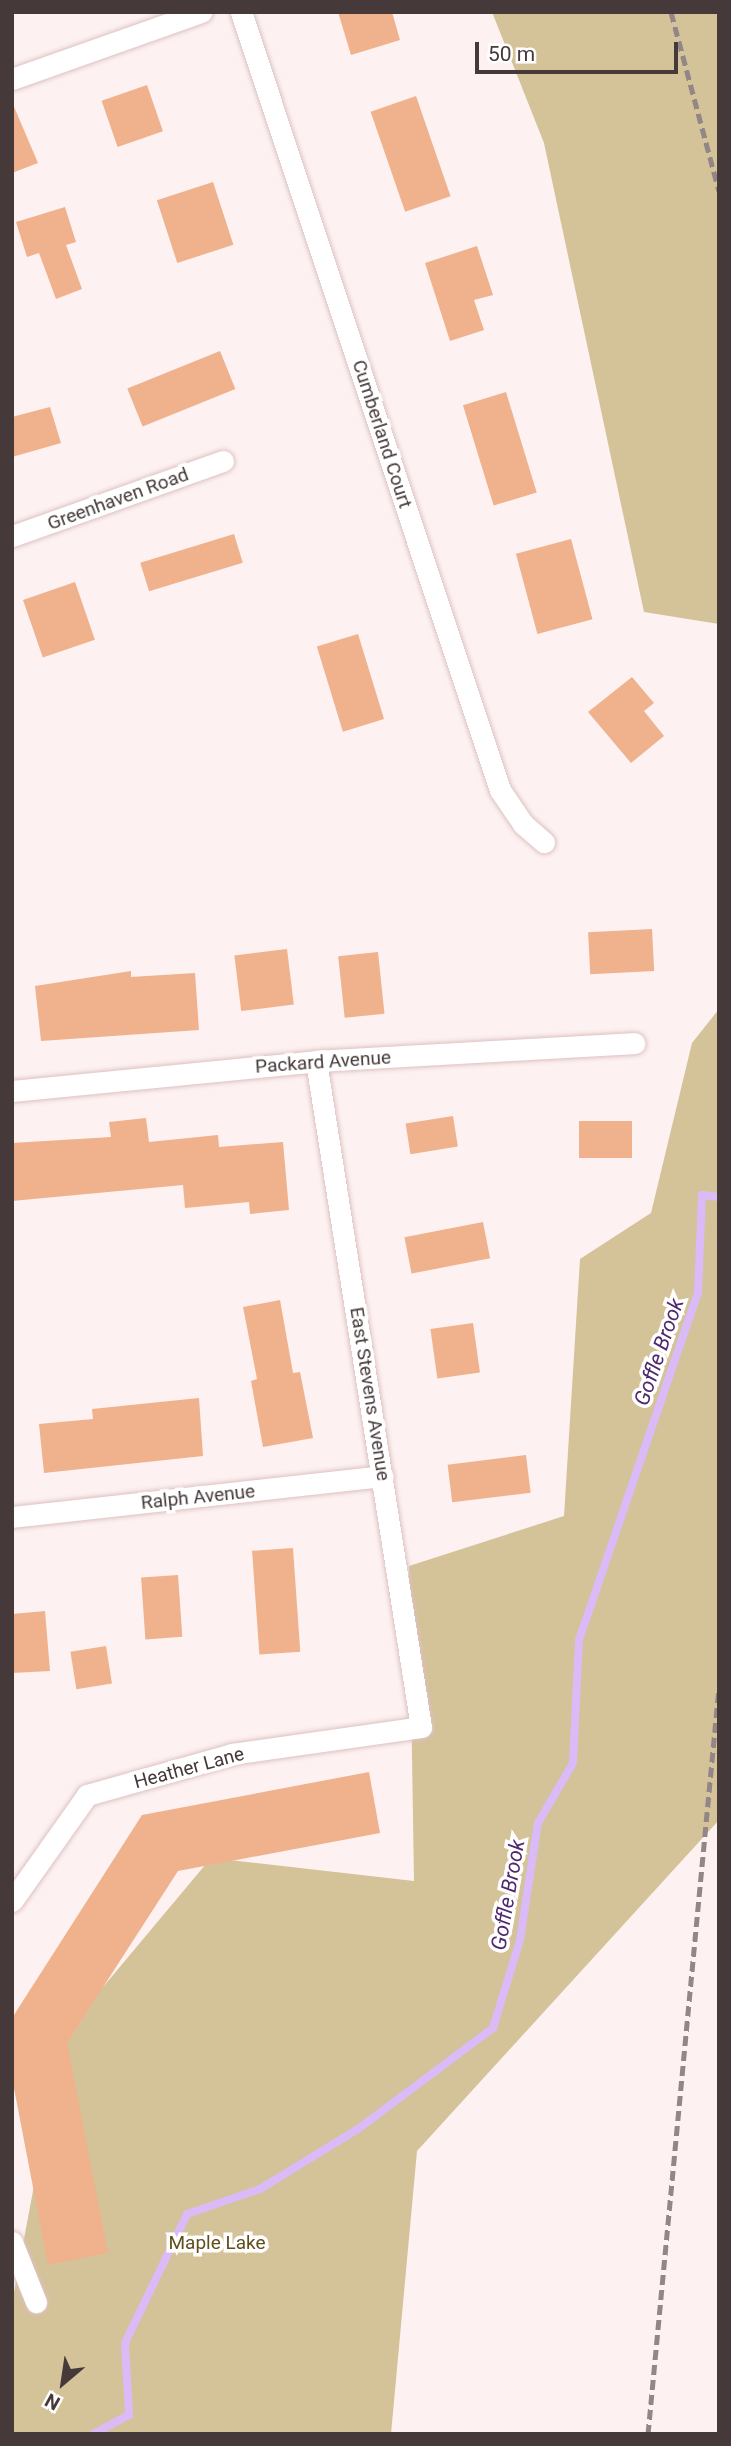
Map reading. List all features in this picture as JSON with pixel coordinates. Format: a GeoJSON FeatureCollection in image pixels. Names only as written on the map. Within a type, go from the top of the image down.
{"type":"FeatureCollection","features":[{"type":"Feature","properties":{"kind":"street"},"geometry":{"type":"LineString","coordinates":[[12,79],[201,12]]}},
{"type":"Feature","properties":{"kind":"street","name":"Cumberland Court"},"geometry":{"type":"LineString","coordinates":[[241,12],[500,790],[523,824],[544,842]]}},
{"type":"Feature","properties":{"kind":"street","name":"Greenhaven Road"},"geometry":{"type":"LineString","coordinates":[[12,536],[223,461]]}},
{"type":"Feature","properties":{"kind":"street","name":"Packard Avenue"},"geometry":{"type":"LineString","coordinates":[[12,1091],[317,1061],[634,1043]]}},
{"type":"Feature","properties":{"kind":"street","name":"East Stevens Avenue"},"geometry":{"type":"LineString","coordinates":[[317,1061],[421,1727]]}},
{"type":"Feature","properties":{"kind":"street","name":"Ralph Avenue"},"geometry":{"type":"LineString","coordinates":[[12,1517],[383,1476]]}},
{"type":"Feature","properties":{"kind":"street","name":"Heather Lane"},"geometry":{"type":"LineString","coordinates":[[12,1901],[86,1795],[232,1754],[421,1727]]}},
{"type":"Feature","properties":{"kind":"street"},"geometry":{"type":"LineString","coordinates":[[12,2242],[36,2302]]}},
{"type":"Feature","properties":{"kind":"green space"},"geometry":{"type":"Polygon","coordinates":[[[492,12],[719,12],[719,624],[644,612],[544,143],[492,12]]]}},
{"type":"Feature","properties":{"kind":"green space","name":"Maple Lake"},"geometry":{"type":"Polygon","coordinates":[[[719,1009],[719,1820],[417,2151],[391,2434],[12,2434],[12,2303],[62,2036],[211,1858],[414,1881],[409,1566],[564,1516],[580,1259],[651,1213],[692,1043],[719,1009]]]}},
{"type":"Feature","properties":{"kind":"building"},"geometry":{"type":"Polygon","coordinates":[[[338,12],[392,12],[400,40],[351,55],[338,12]]]}},
{"type":"Feature","properties":{"kind":"building"},"geometry":{"type":"Polygon","coordinates":[[[147,85],[163,131],[118,147],[102,101],[147,85]]]}},
{"type":"Feature","properties":{"kind":"building"},"geometry":{"type":"Polygon","coordinates":[[[416,96],[451,196],[405,212],[371,112],[416,96]]]}},
{"type":"Feature","properties":{"kind":"building"},"geometry":{"type":"Polygon","coordinates":[[[12,102],[38,163],[12,173],[12,102]]]}},
{"type":"Feature","properties":{"kind":"building"},"geometry":{"type":"Polygon","coordinates":[[[213,182],[233,245],[177,263],[157,200],[213,182]]]}},
{"type":"Feature","properties":{"kind":"building"},"geometry":{"type":"Polygon","coordinates":[[[65,207],[76,242],[66,245],[82,289],[56,299],[39,253],[27,257],[16,222],[65,207]]]}},
{"type":"Feature","properties":{"kind":"building"},"geometry":{"type":"Polygon","coordinates":[[[477,246],[493,295],[474,300],[484,330],[450,341],[425,263],[477,246]]]}},
{"type":"Feature","properties":{"kind":"building"},"geometry":{"type":"Polygon","coordinates":[[[220,351],[235,389],[143,426],[127,388],[220,351]]]}},
{"type":"Feature","properties":{"kind":"building"},"geometry":{"type":"Polygon","coordinates":[[[506,392],[537,492],[494,506],[463,405],[506,392]]]}},
{"type":"Feature","properties":{"kind":"building"},"geometry":{"type":"Polygon","coordinates":[[[50,407],[61,443],[12,457],[12,417],[50,407]]]}},
{"type":"Feature","properties":{"kind":"building"},"geometry":{"type":"Polygon","coordinates":[[[234,534],[243,563],[149,591],[140,563],[234,534]]]}},
{"type":"Feature","properties":{"kind":"building"},"geometry":{"type":"Polygon","coordinates":[[[571,539],[592,619],[537,634],[516,554],[571,539]]]}},
{"type":"Feature","properties":{"kind":"building"},"geometry":{"type":"Polygon","coordinates":[[[75,582],[95,640],[43,658],[23,600],[75,582]]]}},
{"type":"Feature","properties":{"kind":"building"},"geometry":{"type":"Polygon","coordinates":[[[358,634],[384,719],[343,732],[317,647],[358,634]]]}},
{"type":"Feature","properties":{"kind":"building"},"geometry":{"type":"Polygon","coordinates":[[[632,677],[654,703],[644,711],[664,736],[631,763],[588,712],[632,677]]]}},
{"type":"Feature","properties":{"kind":"building"},"geometry":{"type":"Polygon","coordinates":[[[652,929],[654,971],[590,974],[588,932],[652,929]]]}},
{"type":"Feature","properties":{"kind":"building"},"geometry":{"type":"Polygon","coordinates":[[[287,949],[294,1005],[241,1011],[234,955],[287,949]]]}},
{"type":"Feature","properties":{"kind":"building"},"geometry":{"type":"Polygon","coordinates":[[[378,952],[384,1014],[345,1018],[338,956],[378,952]]]}},
{"type":"Feature","properties":{"kind":"building"},"geometry":{"type":"Polygon","coordinates":[[[131,971],[131,977],[195,973],[199,1030],[41,1041],[35,986],[131,971]]]}},
{"type":"Feature","properties":{"kind":"building"},"geometry":{"type":"Polygon","coordinates":[[[453,1116],[458,1147],[410,1154],[406,1124],[453,1116]]]}},
{"type":"Feature","properties":{"kind":"building"},"geometry":{"type":"Polygon","coordinates":[[[146,1118],[149,1142],[218,1135],[219,1147],[283,1142],[289,1210],[250,1214],[249,1202],[185,1208],[183,1185],[12,1201],[12,1143],[111,1137],[109,1122],[146,1118]]]}},
{"type":"Feature","properties":{"kind":"building"},"geometry":{"type":"Polygon","coordinates":[[[579,1121],[632,1121],[632,1158],[579,1158],[579,1121]]]}},
{"type":"Feature","properties":{"kind":"building"},"geometry":{"type":"Polygon","coordinates":[[[483,1222],[490,1258],[412,1274],[404,1237],[483,1222]]]}},
{"type":"Feature","properties":{"kind":"building"},"geometry":{"type":"Polygon","coordinates":[[[280,1300],[293,1373],[300,1372],[313,1438],[263,1447],[251,1381],[257,1379],[243,1307],[280,1300]]]}},
{"type":"Feature","properties":{"kind":"building"},"geometry":{"type":"Polygon","coordinates":[[[473,1323],[480,1373],[437,1378],[430,1329],[473,1323]]]}},
{"type":"Feature","properties":{"kind":"building"},"geometry":{"type":"Polygon","coordinates":[[[199,1398],[203,1456],[44,1473],[39,1424],[93,1419],[92,1409],[199,1398]]]}},
{"type":"Feature","properties":{"kind":"building"},"geometry":{"type":"Polygon","coordinates":[[[526,1455],[531,1493],[452,1502],[448,1465],[526,1455]]]}},
{"type":"Feature","properties":{"kind":"building"},"geometry":{"type":"Polygon","coordinates":[[[293,1548],[300,1652],[259,1655],[252,1551],[293,1548]]]}},
{"type":"Feature","properties":{"kind":"building"},"geometry":{"type":"Polygon","coordinates":[[[178,1575],[182,1637],[145,1639],[141,1578],[178,1575]]]}},
{"type":"Feature","properties":{"kind":"building"},"geometry":{"type":"Polygon","coordinates":[[[45,1611],[50,1671],[12,1673],[12,1614],[45,1611]]]}},
{"type":"Feature","properties":{"kind":"building"},"geometry":{"type":"Polygon","coordinates":[[[106,1646],[112,1684],[76,1689],[70,1652],[106,1646]]]}},
{"type":"Feature","properties":{"kind":"building"},"geometry":{"type":"Polygon","coordinates":[[[369,1772],[380,1833],[178,1871],[67,2043],[108,2253],[48,2265],[12,2078],[12,2018],[142,1815],[369,1772]]]}},
{"type":"Feature","properties":{"kind":"waterway","name":"Goffle Brook"},"geometry":{"type":"LineString","coordinates":[[93,2434],[129,2415],[125,2343],[187,2214],[260,2189],[358,2129],[493,2028],[520,1940],[538,1823],[573,1763],[579,1640],[698,1292],[702,1195],[719,1197]]}},
{"type":"Feature","properties":{"kind":"railway"},"geometry":{"type":"LineString","coordinates":[[671,12],[719,191]]}},
{"type":"Feature","properties":{"kind":"railway"},"geometry":{"type":"LineString","coordinates":[[648,2434],[719,1687]]}}]}
